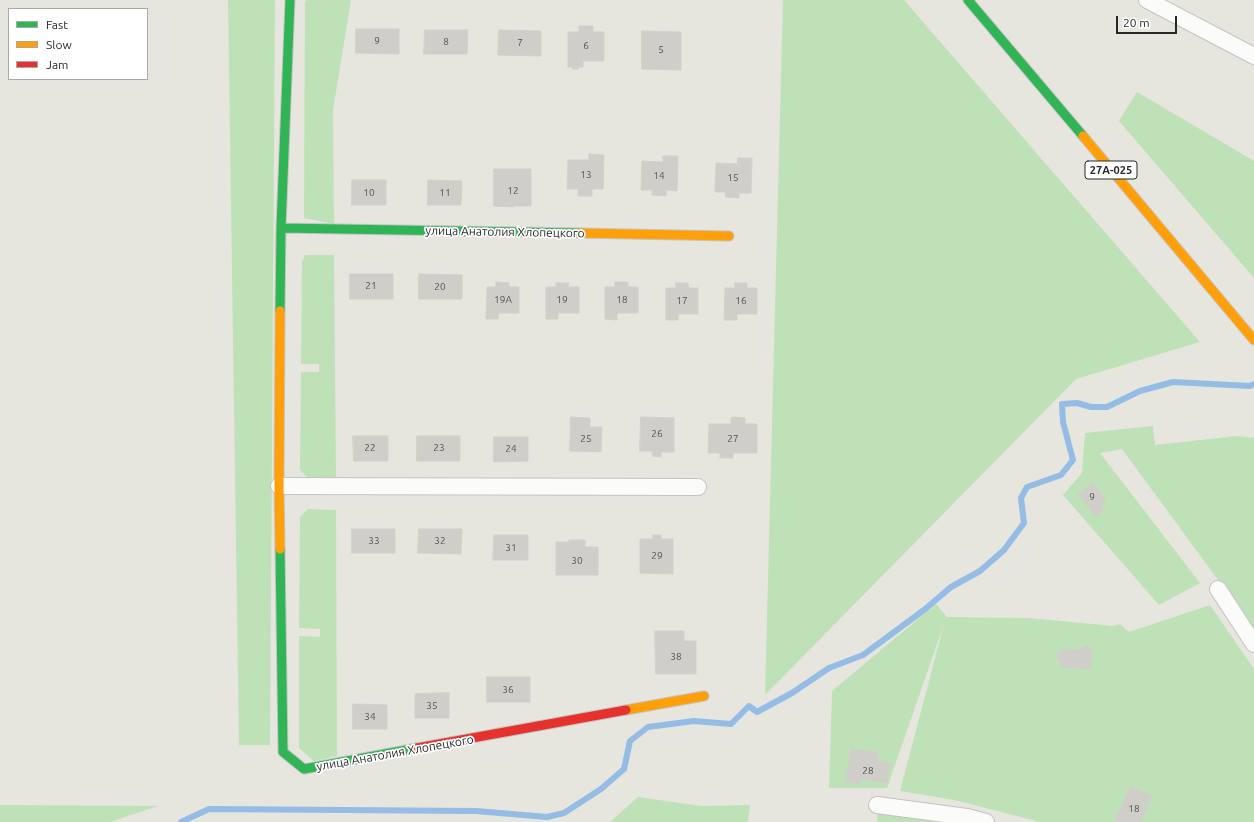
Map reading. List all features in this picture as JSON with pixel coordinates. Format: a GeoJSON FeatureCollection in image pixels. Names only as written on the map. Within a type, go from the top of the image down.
{"type":"FeatureCollection","features":[{"type":"Feature","properties":{"kind":"street","name":"улица Анатолия Хлопецкого"},"geometry":{"type":"LineString","coordinates":[[290,0],[281,228],[279,486],[283,752],[304,769],[704,696]]}},
{"type":"Feature","properties":{"kind":"street","name":"27А-025"},"geometry":{"type":"LineString","coordinates":[[968,0],[1254,340]]}},
{"type":"Feature","properties":{"kind":"street"},"geometry":{"type":"LineString","coordinates":[[1147,0],[1254,56]]}},
{"type":"Feature","properties":{"kind":"street","name":"улица Анатолия Хлопецкого"},"geometry":{"type":"LineString","coordinates":[[281,228],[729,236]]}},
{"type":"Feature","properties":{"kind":"street"},"geometry":{"type":"LineString","coordinates":[[279,486],[698,487]]}},
{"type":"Feature","properties":{"kind":"street"},"geometry":{"type":"LineString","coordinates":[[1218,589],[1254,644]]}},
{"type":"Feature","properties":{"kind":"street"},"geometry":{"type":"LineString","coordinates":[[877,805],[967,817],[986,822]]}},
{"type":"Feature","properties":{"kind":"green space"},"geometry":{"type":"Polygon","coordinates":[[[228,0],[275,0],[270,745],[239,745],[228,0]]]}},
{"type":"Feature","properties":{"kind":"green space"},"geometry":{"type":"Polygon","coordinates":[[[307,0],[351,0],[333,110],[334,224],[304,218],[305,2],[307,0]]]}},
{"type":"Feature","properties":{"kind":"green space"},"geometry":{"type":"Polygon","coordinates":[[[783,0],[904,0],[1200,342],[1076,379],[765,695],[783,0]]]}},
{"type":"Feature","properties":{"kind":"green space"},"geometry":{"type":"Polygon","coordinates":[[[1137,92],[1254,161],[1254,278],[1119,121],[1137,92]]]}},
{"type":"Feature","properties":{"kind":"green space"},"geometry":{"type":"Polygon","coordinates":[[[305,255],[334,255],[336,479],[309,479],[300,470],[301,372],[319,372],[319,364],[301,364],[302,262],[305,255]]]}},
{"type":"Feature","properties":{"kind":"green space"},"geometry":{"type":"Polygon","coordinates":[[[1153,426],[1155,445],[1237,436],[1254,438],[1254,629],[1122,449],[1100,453],[1200,583],[1159,605],[1063,495],[1082,473],[1085,433],[1153,426]]]}},
{"type":"Feature","properties":{"kind":"green space"},"geometry":{"type":"Polygon","coordinates":[[[308,509],[336,510],[337,756],[314,761],[299,748],[299,636],[320,637],[320,629],[299,628],[300,517],[308,509]]]}},
{"type":"Feature","properties":{"kind":"green space"},"geometry":{"type":"Polygon","coordinates":[[[936,604],[947,617],[1028,618],[1114,626],[1120,624],[1129,632],[1210,605],[1254,669],[1254,822],[1040,822],[955,800],[900,791],[944,624],[887,788],[829,788],[832,691],[936,604]]]}},
{"type":"Feature","properties":{"kind":"green space"},"geometry":{"type":"Polygon","coordinates":[[[638,797],[701,806],[750,805],[748,822],[610,822],[638,797]]]}},
{"type":"Feature","properties":{"kind":"green space"},"geometry":{"type":"Polygon","coordinates":[[[0,805],[158,806],[110,822],[0,822],[0,805]]]}},
{"type":"Feature","properties":{"kind":"green space"},"geometry":{"type":"Polygon","coordinates":[[[878,810],[947,822],[877,822],[878,810]]]}},
{"type":"Feature","properties":{"kind":"building"},"geometry":{"type":"Polygon","coordinates":[[[579,26],[593,26],[593,32],[604,32],[604,61],[583,61],[583,67],[572,69],[573,67],[568,67],[568,32],[579,32],[579,26]]]}},
{"type":"Feature","properties":{"kind":"building"},"geometry":{"type":"Polygon","coordinates":[[[356,29],[399,29],[399,54],[356,53],[356,29]]]}},
{"type":"Feature","properties":{"kind":"building"},"geometry":{"type":"Polygon","coordinates":[[[425,30],[468,30],[467,54],[424,54],[425,30]]]}},
{"type":"Feature","properties":{"kind":"building"},"geometry":{"type":"Polygon","coordinates":[[[499,30],[541,31],[541,56],[498,55],[499,30]]]}},
{"type":"Feature","properties":{"kind":"building"},"geometry":{"type":"Polygon","coordinates":[[[642,31],[681,32],[681,70],[642,69],[642,31]]]}},
{"type":"Feature","properties":{"kind":"building"},"geometry":{"type":"Polygon","coordinates":[[[589,154],[604,155],[603,189],[592,189],[592,196],[578,196],[578,189],[567,189],[568,160],[589,160],[589,154]]]}},
{"type":"Feature","properties":{"kind":"building"},"geometry":{"type":"Polygon","coordinates":[[[663,156],[678,156],[677,191],[666,190],[666,196],[652,195],[652,190],[641,190],[642,161],[663,162],[663,156]]]}},
{"type":"Feature","properties":{"kind":"building"},"geometry":{"type":"Polygon","coordinates":[[[738,158],[752,158],[751,193],[739,193],[739,198],[725,197],[726,192],[715,192],[716,163],[737,164],[738,158]]]}},
{"type":"Feature","properties":{"kind":"building"},"geometry":{"type":"Polygon","coordinates":[[[494,169],[531,169],[531,206],[494,206],[494,169]]]}},
{"type":"Feature","properties":{"kind":"building"},"geometry":{"type":"Polygon","coordinates":[[[352,180],[386,180],[386,205],[352,205],[352,180]]]}},
{"type":"Feature","properties":{"kind":"building"},"geometry":{"type":"Polygon","coordinates":[[[428,180],[462,181],[461,205],[428,205],[428,180]]]}},
{"type":"Feature","properties":{"kind":"building"},"geometry":{"type":"Polygon","coordinates":[[[350,274],[393,274],[393,299],[350,299],[350,274]]]}},
{"type":"Feature","properties":{"kind":"building"},"geometry":{"type":"Polygon","coordinates":[[[419,274],[462,275],[462,299],[419,299],[419,274]]]}},
{"type":"Feature","properties":{"kind":"building"},"geometry":{"type":"Polygon","coordinates":[[[496,282],[509,283],[509,287],[519,287],[519,313],[499,313],[498,319],[486,319],[487,287],[496,287],[496,282]]]}},
{"type":"Feature","properties":{"kind":"building"},"geometry":{"type":"Polygon","coordinates":[[[615,282],[628,282],[628,287],[638,287],[638,313],[617,313],[617,320],[605,319],[605,287],[615,287],[615,282]]]}},
{"type":"Feature","properties":{"kind":"building"},"geometry":{"type":"Polygon","coordinates":[[[556,283],[569,283],[568,287],[579,287],[579,313],[558,313],[558,319],[546,319],[546,287],[556,287],[556,283]]]}},
{"type":"Feature","properties":{"kind":"building"},"geometry":{"type":"Polygon","coordinates":[[[676,283],[688,283],[689,288],[698,288],[698,314],[678,314],[678,320],[666,320],[666,288],[676,288],[676,283]]]}},
{"type":"Feature","properties":{"kind":"building"},"geometry":{"type":"Polygon","coordinates":[[[735,283],[747,283],[747,288],[757,288],[757,314],[737,314],[737,320],[724,320],[725,288],[735,288],[735,283]]]}},
{"type":"Feature","properties":{"kind":"building"},"geometry":{"type":"Polygon","coordinates":[[[571,417],[590,418],[590,427],[602,427],[601,452],[570,451],[571,417]]]}},
{"type":"Feature","properties":{"kind":"building"},"geometry":{"type":"Polygon","coordinates":[[[641,417],[674,418],[674,452],[661,452],[661,457],[652,456],[653,451],[640,451],[641,417]]]}},
{"type":"Feature","properties":{"kind":"building"},"geometry":{"type":"Polygon","coordinates":[[[731,418],[745,418],[745,424],[757,424],[757,453],[733,453],[733,458],[720,458],[720,453],[708,453],[709,424],[731,424],[731,418]]]}},
{"type":"Feature","properties":{"kind":"building"},"geometry":{"type":"Polygon","coordinates":[[[353,436],[388,436],[388,461],[354,461],[353,436]]]}},
{"type":"Feature","properties":{"kind":"building"},"geometry":{"type":"Polygon","coordinates":[[[417,436],[460,436],[460,461],[417,461],[417,436]]]}},
{"type":"Feature","properties":{"kind":"building"},"geometry":{"type":"Polygon","coordinates":[[[494,437],[528,437],[528,461],[494,462],[494,437]]]}},
{"type":"Feature","properties":{"kind":"building"},"geometry":{"type":"Polygon","coordinates":[[[1093,483],[1106,500],[1101,504],[1105,509],[1095,516],[1078,494],[1093,483]]]}},
{"type":"Feature","properties":{"kind":"building"},"geometry":{"type":"Polygon","coordinates":[[[352,529],[395,529],[395,553],[352,553],[352,529]]]}},
{"type":"Feature","properties":{"kind":"building"},"geometry":{"type":"Polygon","coordinates":[[[419,529],[462,529],[461,554],[418,553],[419,529]]]}},
{"type":"Feature","properties":{"kind":"building"},"geometry":{"type":"Polygon","coordinates":[[[494,535],[528,535],[528,560],[493,560],[494,535]]]}},
{"type":"Feature","properties":{"kind":"building"},"geometry":{"type":"Polygon","coordinates":[[[653,535],[661,535],[661,539],[673,539],[673,574],[640,573],[640,539],[653,539],[653,535]]]}},
{"type":"Feature","properties":{"kind":"building"},"geometry":{"type":"Polygon","coordinates":[[[569,540],[585,540],[585,547],[598,547],[598,575],[556,575],[556,542],[569,542],[569,540]]]}},
{"type":"Feature","properties":{"kind":"building"},"geometry":{"type":"Polygon","coordinates":[[[655,631],[684,631],[684,641],[696,641],[696,674],[656,674],[655,631]]]}},
{"type":"Feature","properties":{"kind":"building"},"geometry":{"type":"Polygon","coordinates":[[[1084,646],[1089,646],[1092,651],[1091,669],[1060,667],[1060,661],[1057,658],[1057,653],[1061,651],[1061,649],[1081,650],[1084,646]]]}},
{"type":"Feature","properties":{"kind":"building"},"geometry":{"type":"Polygon","coordinates":[[[487,677],[530,677],[530,702],[487,702],[487,677]]]}},
{"type":"Feature","properties":{"kind":"building"},"geometry":{"type":"Polygon","coordinates":[[[449,693],[449,718],[415,718],[415,694],[449,693]]]}},
{"type":"Feature","properties":{"kind":"building"},"geometry":{"type":"Polygon","coordinates":[[[353,704],[387,705],[387,729],[353,729],[353,704]]]}},
{"type":"Feature","properties":{"kind":"building"},"geometry":{"type":"Polygon","coordinates":[[[851,749],[878,752],[876,761],[890,763],[887,783],[861,779],[860,784],[846,782],[851,749]]]}},
{"type":"Feature","properties":{"kind":"building"},"geometry":{"type":"Polygon","coordinates":[[[1131,786],[1152,796],[1141,822],[1115,822],[1131,786]]]}},
{"type":"Feature","properties":{"kind":"waterway"},"geometry":{"type":"LineString","coordinates":[[181,822],[209,809],[476,811],[547,817],[564,813],[601,789],[624,769],[630,741],[648,727],[694,721],[731,724],[749,706],[757,712],[792,693],[829,668],[863,655],[924,610],[951,587],[980,571],[1004,550],[1024,523],[1021,498],[1027,487],[1061,475],[1073,460],[1063,422],[1062,404],[1077,403],[1091,407],[1107,407],[1140,391],[1173,382],[1250,386],[1254,384]]}},
{"type":"Feature","properties":{"kind":"traffic: fast"},"geometry":{"type":"LineString","coordinates":[[280,311],[281,228],[290,0]]}},
{"type":"Feature","properties":{"kind":"traffic: fast"},"geometry":{"type":"LineString","coordinates":[[968,0],[1083,136]]}},
{"type":"Feature","properties":{"kind":"traffic: fast"},"geometry":{"type":"LineString","coordinates":[[281,228],[578,233]]}},
{"type":"Feature","properties":{"kind":"traffic: fast"},"geometry":{"type":"LineString","coordinates":[[280,549],[283,752],[304,769],[417,748]]}},
{"type":"Feature","properties":{"kind":"traffic: slow"},"geometry":{"type":"LineString","coordinates":[[1083,136],[1254,340]]}},
{"type":"Feature","properties":{"kind":"traffic: slow"},"geometry":{"type":"LineString","coordinates":[[578,233],[729,236]]}},
{"type":"Feature","properties":{"kind":"traffic: slow"},"geometry":{"type":"LineString","coordinates":[[280,311],[280,549]]}},
{"type":"Feature","properties":{"kind":"traffic: slow"},"geometry":{"type":"LineString","coordinates":[[626,710],[704,696]]}},
{"type":"Feature","properties":{"kind":"traffic: jam"},"geometry":{"type":"LineString","coordinates":[[417,748],[626,710]]}}]}
